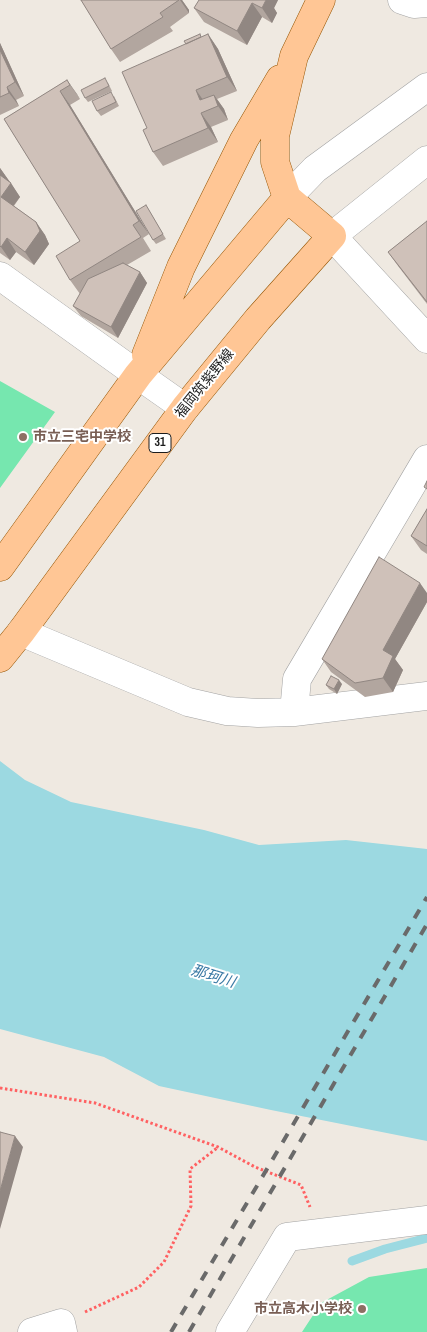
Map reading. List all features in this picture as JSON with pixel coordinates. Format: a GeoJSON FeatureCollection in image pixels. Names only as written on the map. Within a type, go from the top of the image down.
{"type":"FeatureCollection","features":[{"type":"Feature","properties":{"kind":"main road"},"geometry":{"type":"LineString","coordinates":[[138,376],[180,267],[244,140],[294,56],[321,0]]}},
{"type":"Feature","properties":{"kind":"main road"},"geometry":{"type":"LineString","coordinates":[[294,56],[275,136],[275,162],[287,198],[332,236]]}},
{"type":"Feature","properties":{"kind":"main road"},"geometry":{"type":"LineString","coordinates":[[0,567],[138,376],[287,198]]}},
{"type":"Feature","properties":{"kind":"main road","name":"福岡筑紫野線"},"geometry":{"type":"LineString","coordinates":[[0,658],[185,408],[258,319],[332,236]]}},
{"type":"Feature","properties":{"kind":"street"},"geometry":{"type":"LineString","coordinates":[[402,0],[414,4],[427,3]]}},
{"type":"Feature","properties":{"kind":"street"},"geometry":{"type":"LineString","coordinates":[[287,198],[315,170],[427,87]]}},
{"type":"Feature","properties":{"kind":"street"},"geometry":{"type":"LineString","coordinates":[[427,160],[332,236],[427,339]]}},
{"type":"Feature","properties":{"kind":"street"},"geometry":{"type":"LineString","coordinates":[[0,276],[185,408]]}},
{"type":"Feature","properties":{"kind":"street"},"geometry":{"type":"LineString","coordinates":[[294,712],[297,679],[427,459]]}},
{"type":"Feature","properties":{"kind":"street"},"geometry":{"type":"LineString","coordinates":[[21,632],[188,702],[227,711],[258,714],[294,712],[427,696]]}},
{"type":"Feature","properties":{"kind":"street"},"geometry":{"type":"LineString","coordinates":[[230,1332],[287,1237],[427,1220]]}},
{"type":"Feature","properties":{"kind":"street"},"geometry":{"type":"LineString","coordinates":[[32,1332],[62,1327]]}},
{"type":"Feature","properties":{"kind":"path"},"geometry":{"type":"LineString","coordinates":[[0,1088],[95,1103],[218,1148],[255,1167],[301,1185],[321,1233]]}},
{"type":"Feature","properties":{"kind":"path"},"geometry":{"type":"LineString","coordinates":[[62,1327],[139,1288],[164,1262],[191,1206],[190,1169],[218,1148]]}},
{"type":"Feature","properties":{"kind":"green space"},"geometry":{"type":"Polygon","coordinates":[[[0,381],[55,412],[0,488],[0,381]]]}},
{"type":"Feature","properties":{"kind":"green space","name":"市立高木小学校"},"geometry":{"type":"Polygon","coordinates":[[[427,1268],[427,1332],[302,1332],[321,1303],[369,1277],[427,1268]]]}},
{"type":"Feature","properties":{"kind":"water","name":"那珂川"},"geometry":{"type":"Polygon","coordinates":[[[0,761],[25,780],[71,802],[204,830],[259,845],[346,840],[427,849],[427,1141],[159,1086],[104,1057],[0,1029],[0,761]]]}},
{"type":"Feature","properties":{"kind":"building"},"geometry":{"type":"Polygon","coordinates":[[[81,0],[179,0],[160,13],[163,17],[111,49],[81,0]]]}},
{"type":"Feature","properties":{"kind":"building"},"geometry":{"type":"Polygon","coordinates":[[[199,0],[266,0],[262,8],[252,3],[237,31],[194,8],[199,0]]]}},
{"type":"Feature","properties":{"kind":"building"},"geometry":{"type":"Polygon","coordinates":[[[200,34],[201,37],[186,44],[184,41],[200,34]]]}},
{"type":"Feature","properties":{"kind":"building"},"geometry":{"type":"Polygon","coordinates":[[[208,34],[227,77],[196,90],[200,100],[214,95],[218,106],[201,113],[208,128],[153,152],[143,130],[147,128],[122,72],[208,34]]]}},
{"type":"Feature","properties":{"kind":"building"},"geometry":{"type":"Polygon","coordinates":[[[0,50],[15,82],[7,87],[9,93],[0,97],[0,50]]]}},
{"type":"Feature","properties":{"kind":"building"},"geometry":{"type":"Polygon","coordinates":[[[105,78],[109,86],[85,98],[81,90],[105,78]]]}},
{"type":"Feature","properties":{"kind":"building"},"geometry":{"type":"Polygon","coordinates":[[[67,80],[70,85],[60,91],[139,221],[133,225],[141,237],[70,280],[56,256],[80,241],[4,119],[67,80]]]}},
{"type":"Feature","properties":{"kind":"building"},"geometry":{"type":"Polygon","coordinates":[[[111,92],[116,102],[97,111],[92,101],[111,92]]]}},
{"type":"Feature","properties":{"kind":"building"},"geometry":{"type":"Polygon","coordinates":[[[0,175],[11,183],[1,197],[36,222],[40,231],[25,252],[7,238],[0,246],[0,175]]]}},
{"type":"Feature","properties":{"kind":"building"},"geometry":{"type":"Polygon","coordinates":[[[146,205],[163,234],[153,240],[136,211],[146,205]]]}},
{"type":"Feature","properties":{"kind":"building"},"geometry":{"type":"Polygon","coordinates":[[[427,221],[427,302],[388,252],[427,221]]]}},
{"type":"Feature","properties":{"kind":"building"},"geometry":{"type":"Polygon","coordinates":[[[123,263],[140,272],[111,327],[73,306],[88,279],[123,263]]]}},
{"type":"Feature","properties":{"kind":"building"},"geometry":{"type":"Polygon","coordinates":[[[427,509],[427,546],[411,536],[427,509]]]}},
{"type":"Feature","properties":{"kind":"building"},"geometry":{"type":"Polygon","coordinates":[[[379,557],[420,583],[383,650],[393,656],[383,678],[355,683],[322,659],[379,557]]]}},
{"type":"Feature","properties":{"kind":"building"},"geometry":{"type":"Polygon","coordinates":[[[331,676],[339,680],[334,689],[326,685],[331,676]]]}},
{"type":"Feature","properties":{"kind":"building"},"geometry":{"type":"Polygon","coordinates":[[[0,1132],[15,1136],[0,1191],[0,1132]]]}},
{"type":"Feature","properties":{"kind":"waterway"},"geometry":{"type":"LineString","coordinates":[[352,1261],[385,1249],[427,1238]]}},
{"type":"Feature","properties":{"kind":"railway"},"geometry":{"type":"LineString","coordinates":[[171,1332],[427,897]]}},
{"type":"Feature","properties":{"kind":"railway"},"geometry":{"type":"LineString","coordinates":[[189,1332],[427,924]]}},
{"type":"Feature","properties":{"kind":"place","name":"市立三宅中学校"},"geometry":{"type":"Point","coordinates":[23,437]}},
{"type":"Feature","properties":{"kind":"place","name":"市立高木小学校"},"geometry":{"type":"Point","coordinates":[362,1309]}}]}
